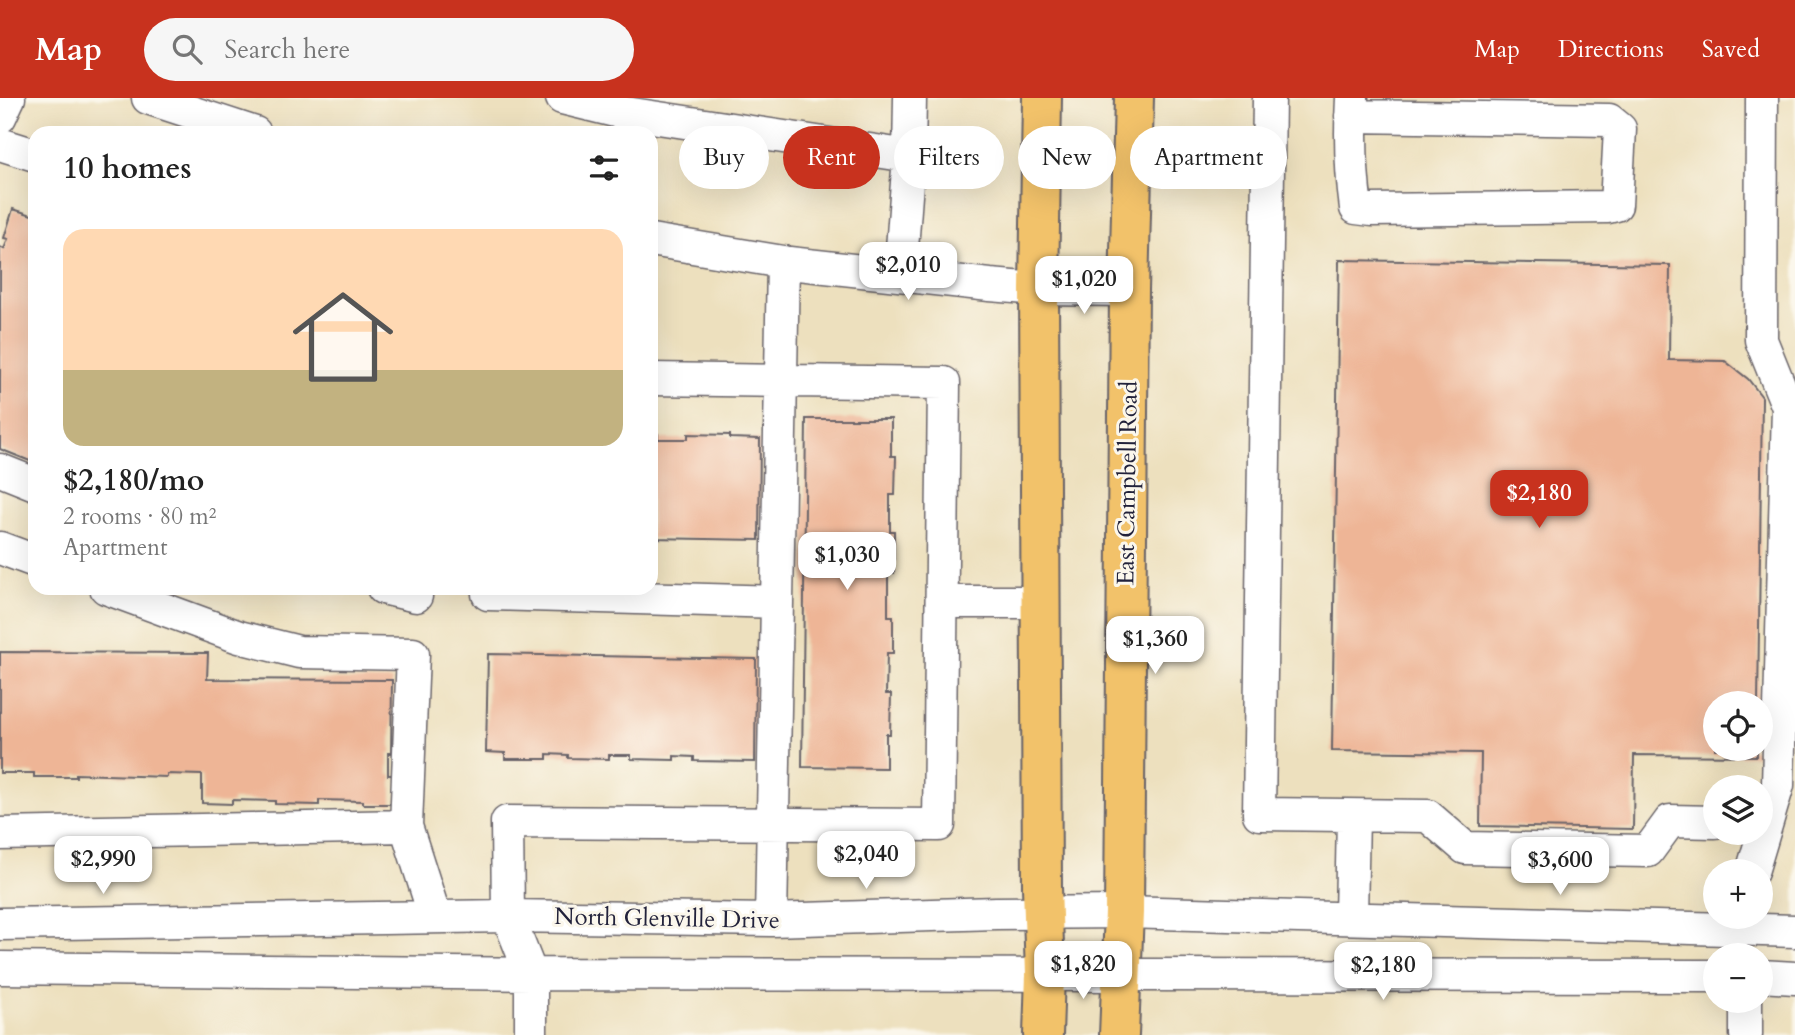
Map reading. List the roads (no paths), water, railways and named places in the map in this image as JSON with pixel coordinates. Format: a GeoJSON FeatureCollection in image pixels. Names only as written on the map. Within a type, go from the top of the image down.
{"type":"FeatureCollection","features":[{"type":"Feature","properties":{"kind":"main road"},"geometry":{"type":"LineString","coordinates":[[1042,98],[1039,289],[1045,974],[1043,1035]]}},
{"type":"Feature","properties":{"kind":"main road","name":"East Campbell Road"},"geometry":{"type":"LineString","coordinates":[[1119,1035],[1124,912],[1129,290],[1134,98]]}},
{"type":"Feature","properties":{"kind":"street"},"geometry":{"type":"LineString","coordinates":[[0,117],[9,98]]}},
{"type":"Feature","properties":{"kind":"street"},"geometry":{"type":"LineString","coordinates":[[148,98],[234,126]]}},
{"type":"Feature","properties":{"kind":"street"},"geometry":{"type":"LineString","coordinates":[[562,98],[616,122],[650,126]]}},
{"type":"Feature","properties":{"kind":"street"},"geometry":{"type":"LineString","coordinates":[[910,98],[910,126]]}},
{"type":"Feature","properties":{"kind":"street"},"geometry":{"type":"LineString","coordinates":[[1269,98],[1259,814],[1428,817],[1465,848],[1478,849],[1648,851],[1670,821],[1703,822]]}},
{"type":"Feature","properties":{"kind":"street"},"geometry":{"type":"LineString","coordinates":[[1762,98],[1761,340],[1788,407],[1778,785],[1773,799]]}},
{"type":"Feature","properties":{"kind":"street"},"geometry":{"type":"LineString","coordinates":[[1351,107],[1609,120],[1620,129],[1616,205],[1371,210],[1356,208],[1351,107]]}},
{"type":"Feature","properties":{"kind":"street"},"geometry":{"type":"LineString","coordinates":[[658,127],[894,154]]}},
{"type":"Feature","properties":{"kind":"street"},"geometry":{"type":"LineString","coordinates":[[0,144],[28,153]]}},
{"type":"Feature","properties":{"kind":"street"},"geometry":{"type":"LineString","coordinates":[[900,275],[907,189]]}},
{"type":"Feature","properties":{"kind":"street"},"geometry":{"type":"LineString","coordinates":[[658,241],[783,262],[900,275],[1039,289],[1129,290]]}},
{"type":"Feature","properties":{"kind":"street"},"geometry":{"type":"LineString","coordinates":[[771,920],[783,262]]}},
{"type":"Feature","properties":{"kind":"street"},"geometry":{"type":"LineString","coordinates":[[531,1035],[531,974],[508,916],[507,822],[939,825],[944,383],[658,379]]}},
{"type":"Feature","properties":{"kind":"street"},"geometry":{"type":"LineString","coordinates":[[0,470],[28,481]]}},
{"type":"Feature","properties":{"kind":"street"},"geometry":{"type":"LineString","coordinates":[[0,548],[28,558]]}},
{"type":"Feature","properties":{"kind":"street"},"geometry":{"type":"LineString","coordinates":[[125,595],[239,637],[299,652],[413,654],[406,826],[435,917]]}},
{"type":"Feature","properties":{"kind":"street"},"geometry":{"type":"LineString","coordinates":[[524,595],[777,602]]}},
{"type":"Feature","properties":{"kind":"street"},"geometry":{"type":"LineString","coordinates":[[942,602],[1041,602]]}},
{"type":"Feature","properties":{"kind":"street"},"geometry":{"type":"LineString","coordinates":[[1351,917],[1353,816]]}},
{"type":"Feature","properties":{"kind":"street"},"geometry":{"type":"LineString","coordinates":[[0,834],[406,826]]}},
{"type":"Feature","properties":{"kind":"street","name":"North Glenville Drive"},"geometry":{"type":"LineString","coordinates":[[0,924],[508,916],[771,920],[1124,912],[1351,917],[1745,934],[1795,931]]}},
{"type":"Feature","properties":{"kind":"street"},"geometry":{"type":"LineString","coordinates":[[0,968],[531,974],[1703,976]]}},
{"type":"Feature","properties":{"kind":"street"},"geometry":{"type":"LineString","coordinates":[[1773,977],[1795,978]]}},
{"type":"Feature","properties":{"kind":"street"},"geometry":{"type":"LineString","coordinates":[[1746,1013],[1746,1035]]}}]}
